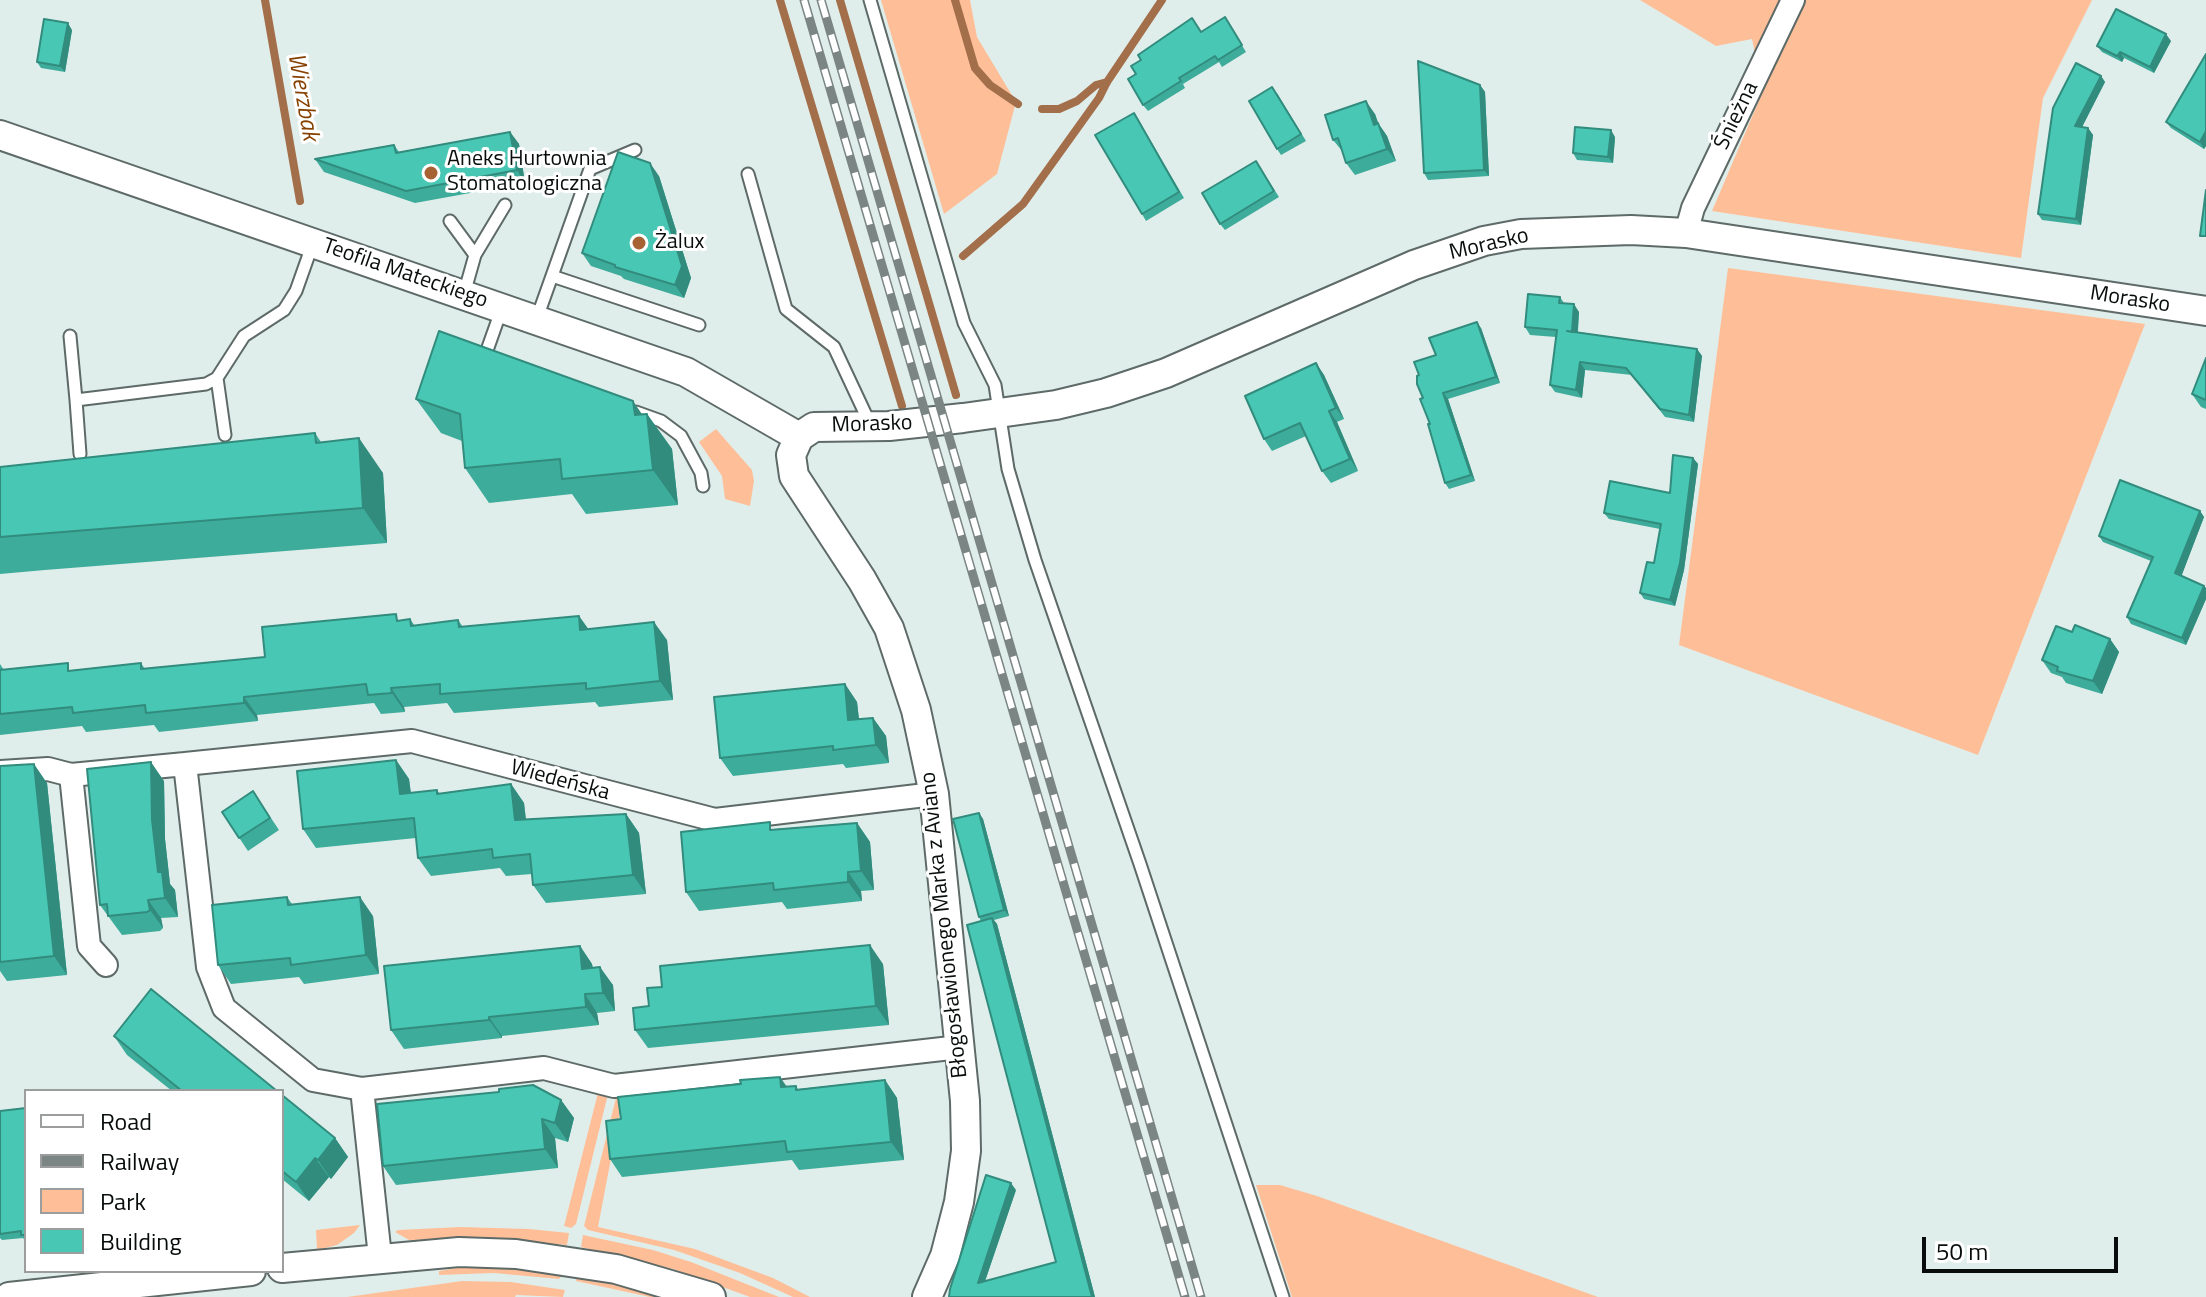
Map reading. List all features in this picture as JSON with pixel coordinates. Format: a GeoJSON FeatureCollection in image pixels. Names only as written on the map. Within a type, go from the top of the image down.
{"type":"FeatureCollection","features":[{"type":"Feature","properties":{"kind":"street","name":"Śnieżna"},"geometry":{"type":"LineString","coordinates":[[1686,233],[1693,208],[1793,0]]}},
{"type":"Feature","properties":{"kind":"street","name":"Teofila Mateckiego"},"geometry":{"type":"LineString","coordinates":[[0,135],[686,372],[799,437]]}},
{"type":"Feature","properties":{"kind":"street","name":"Morasko"},"geometry":{"type":"LineString","coordinates":[[799,437],[814,427],[928,422],[1068,402],[1166,373],[1414,265],[1484,241],[1557,232],[1631,230],[1686,233],[2206,311]]}},
{"type":"Feature","properties":{"kind":"street","name":"Błogosławionego Marka z Aviano"},"geometry":{"type":"LineString","coordinates":[[799,437],[791,455],[794,476],[862,580],[889,628],[916,710],[934,794],[965,1101],[966,1151],[959,1202],[945,1256],[927,1297]]}},
{"type":"Feature","properties":{"kind":"street","name":"Wiedeńska"},"geometry":{"type":"LineString","coordinates":[[0,772],[48,769],[71,775],[412,741],[715,820],[934,794]]}},
{"type":"Feature","properties":{"kind":"street"},"geometry":{"type":"LineString","coordinates":[[185,764],[208,967],[224,1008],[313,1080],[362,1089],[544,1068],[614,1086],[960,1047]]}},
{"type":"Feature","properties":{"kind":"street"},"geometry":{"type":"LineString","coordinates":[[71,775],[89,946],[106,965]]}},
{"type":"Feature","properties":{"kind":"street"},"geometry":{"type":"LineString","coordinates":[[362,1089],[380,1257]]}},
{"type":"Feature","properties":{"kind":"street"},"geometry":{"type":"LineString","coordinates":[[284,1268],[459,1252],[516,1254],[616,1269],[711,1297]]}},
{"type":"Feature","properties":{"kind":"street"},"geometry":{"type":"LineString","coordinates":[[9,1297],[123,1291],[238,1273]]}},
{"type":"Feature","properties":{"kind":"lane"},"geometry":{"type":"LineString","coordinates":[[870,0],[960,312],[995,385],[1008,469],[1035,560],[1145,879],[1283,1297]]}},
{"type":"Feature","properties":{"kind":"lane"},"geometry":{"type":"LineString","coordinates":[[537,319],[590,169],[635,150]]}},
{"type":"Feature","properties":{"kind":"lane"},"geometry":{"type":"LineString","coordinates":[[748,174],[786,309],[834,347],[871,426]]}},
{"type":"Feature","properties":{"kind":"lane"},"geometry":{"type":"LineString","coordinates":[[464,294],[475,255],[505,205]]}},
{"type":"Feature","properties":{"kind":"lane"},"geometry":{"type":"LineString","coordinates":[[450,221],[475,255]]}},
{"type":"Feature","properties":{"kind":"lane"},"geometry":{"type":"LineString","coordinates":[[76,400],[206,384],[217,378],[244,336],[284,310],[296,291],[313,242]]}},
{"type":"Feature","properties":{"kind":"lane"},"geometry":{"type":"LineString","coordinates":[[552,276],[699,325]]}},
{"type":"Feature","properties":{"kind":"lane"},"geometry":{"type":"LineString","coordinates":[[500,362],[485,356],[503,307]]}},
{"type":"Feature","properties":{"kind":"lane"},"geometry":{"type":"LineString","coordinates":[[70,336],[80,454]]}},
{"type":"Feature","properties":{"kind":"lane"},"geometry":{"type":"LineString","coordinates":[[217,378],[225,435]]}},
{"type":"Feature","properties":{"kind":"lane"},"geometry":{"type":"LineString","coordinates":[[619,406],[661,421],[681,436],[701,473],[703,486]]}},
{"type":"Feature","properties":{"kind":"green space"},"geometry":{"type":"Polygon","coordinates":[[[881,0],[970,0],[977,37],[1016,102],[997,174],[944,214],[881,0]]]}},
{"type":"Feature","properties":{"kind":"green space"},"geometry":{"type":"Polygon","coordinates":[[[1640,0],[2092,0],[2043,98],[2021,258],[1712,211],[1763,91],[1752,39],[1716,46],[1640,0]]]}},
{"type":"Feature","properties":{"kind":"green space"},"geometry":{"type":"Polygon","coordinates":[[[1728,268],[2145,324],[1978,755],[1679,645],[1728,268]]]}},
{"type":"Feature","properties":{"kind":"green space"},"geometry":{"type":"Polygon","coordinates":[[[716,429],[752,470],[754,481],[750,506],[725,499],[722,476],[699,442],[716,429]]]}},
{"type":"Feature","properties":{"kind":"green space"},"geometry":{"type":"Polygon","coordinates":[[[599,1089],[609,1090],[576,1224],[571,1228],[564,1226],[599,1089]]]}},
{"type":"Feature","properties":{"kind":"green space"},"geometry":{"type":"Polygon","coordinates":[[[618,1090],[624,1090],[598,1227],[695,1249],[773,1278],[810,1297],[793,1297],[740,1273],[674,1250],[588,1230],[584,1226],[618,1090]]]}},
{"type":"Feature","properties":{"kind":"green space"},"geometry":{"type":"Polygon","coordinates":[[[1256,1185],[1280,1185],[1317,1196],[1598,1297],[1292,1297],[1256,1185]]]}},
{"type":"Feature","properties":{"kind":"green space"},"geometry":{"type":"Polygon","coordinates":[[[360,1225],[337,1245],[317,1250],[316,1230],[360,1225]]]}},
{"type":"Feature","properties":{"kind":"green space"},"geometry":{"type":"Polygon","coordinates":[[[461,1227],[569,1233],[567,1245],[492,1238],[409,1240],[395,1232],[461,1227]]]}},
{"type":"Feature","properties":{"kind":"green space"},"geometry":{"type":"Polygon","coordinates":[[[583,1235],[653,1250],[691,1262],[779,1297],[750,1297],[673,1269],[581,1247],[583,1235]]]}},
{"type":"Feature","properties":{"kind":"green space"},"geometry":{"type":"Polygon","coordinates":[[[470,1266],[561,1272],[561,1277],[494,1273],[439,1275],[439,1271],[470,1266]]]}},
{"type":"Feature","properties":{"kind":"green space"},"geometry":{"type":"Polygon","coordinates":[[[577,1275],[669,1297],[650,1297],[576,1281],[577,1275]]]}},
{"type":"Feature","properties":{"kind":"green space"},"geometry":{"type":"Polygon","coordinates":[[[462,1281],[511,1282],[565,1290],[563,1297],[347,1297],[462,1281]]]}},
{"type":"Feature","properties":{"kind":"building"},"geometry":{"type":"Polygon","coordinates":[[[2116,9],[2166,34],[2150,67],[2120,52],[2117,56],[2097,46],[2116,9]]]}},
{"type":"Feature","properties":{"kind":"building"},"geometry":{"type":"Polygon","coordinates":[[[1225,17],[1242,45],[1218,60],[1215,56],[1143,105],[1128,79],[1136,74],[1131,66],[1141,60],[1138,55],[1192,18],[1201,32],[1225,17]]]}},
{"type":"Feature","properties":{"kind":"building"},"geometry":{"type":"Polygon","coordinates":[[[44,19],[68,23],[60,66],[37,62],[44,19]]]}},
{"type":"Feature","properties":{"kind":"building"},"geometry":{"type":"Polygon","coordinates":[[[2206,54],[2206,131],[2200,142],[2166,122],[2206,54]]]}},
{"type":"Feature","properties":{"kind":"building"},"geometry":{"type":"Polygon","coordinates":[[[1418,61],[1480,85],[1484,170],[1424,173],[1418,61]]]}},
{"type":"Feature","properties":{"kind":"building"},"geometry":{"type":"Polygon","coordinates":[[[2076,63],[2101,76],[2075,126],[2088,128],[2076,219],[2038,214],[2053,108],[2076,63]]]}},
{"type":"Feature","properties":{"kind":"building"},"geometry":{"type":"Polygon","coordinates":[[[1272,87],[1301,134],[1277,149],[1249,101],[1272,87]]]}},
{"type":"Feature","properties":{"kind":"building"},"geometry":{"type":"Polygon","coordinates":[[[1366,101],[1387,149],[1346,163],[1338,138],[1333,140],[1325,115],[1366,101]]]}},
{"type":"Feature","properties":{"kind":"building"},"geometry":{"type":"Polygon","coordinates":[[[1134,113],[1179,192],[1142,214],[1095,135],[1134,113]]]}},
{"type":"Feature","properties":{"kind":"building"},"geometry":{"type":"Polygon","coordinates":[[[1575,127],[1611,130],[1608,157],[1573,153],[1575,127]]]}},
{"type":"Feature","properties":{"kind":"building","name":"Aneks Hurtownia Stomatologiczna"},"geometry":{"type":"Polygon","coordinates":[[[510,132],[517,170],[406,191],[315,159],[394,145],[396,153],[510,132]]]}},
{"type":"Feature","properties":{"kind":"building","name":"Żalux"},"geometry":{"type":"Polygon","coordinates":[[[618,152],[650,163],[682,266],[675,285],[615,267],[582,253],[618,152]]]}},
{"type":"Feature","properties":{"kind":"building"},"geometry":{"type":"Polygon","coordinates":[[[1256,161],[1274,191],[1220,224],[1202,193],[1256,161]]]}},
{"type":"Feature","properties":{"kind":"building"},"geometry":{"type":"Polygon","coordinates":[[[2206,190],[2206,236],[2200,236],[2206,190]]]}},
{"type":"Feature","properties":{"kind":"building"},"geometry":{"type":"Polygon","coordinates":[[[1528,294],[1560,297],[1559,303],[1574,304],[1572,332],[1697,349],[1689,415],[1660,409],[1626,368],[1580,362],[1576,390],[1550,385],[1557,330],[1525,327],[1528,294]]]}},
{"type":"Feature","properties":{"kind":"building"},"geometry":{"type":"Polygon","coordinates":[[[1477,322],[1496,377],[1443,393],[1471,475],[1445,483],[1430,424],[1420,399],[1423,398],[1417,384],[1419,375],[1414,362],[1436,355],[1429,338],[1477,322]]]}},
{"type":"Feature","properties":{"kind":"building"},"geometry":{"type":"Polygon","coordinates":[[[439,331],[633,401],[635,415],[647,414],[653,470],[562,479],[560,459],[465,468],[460,414],[416,399],[439,331]]]}},
{"type":"Feature","properties":{"kind":"building"},"geometry":{"type":"Polygon","coordinates":[[[2206,358],[2206,400],[2192,394],[2206,358]]]}},
{"type":"Feature","properties":{"kind":"building"},"geometry":{"type":"Polygon","coordinates":[[[1316,363],[1336,408],[1329,411],[1350,459],[1322,471],[1300,423],[1264,439],[1245,396],[1316,363]]]}},
{"type":"Feature","properties":{"kind":"building"},"geometry":{"type":"Polygon","coordinates":[[[315,433],[316,443],[359,438],[363,508],[0,537],[0,467],[315,433]]]}},
{"type":"Feature","properties":{"kind":"building"},"geometry":{"type":"Polygon","coordinates":[[[1673,455],[1693,458],[1680,563],[1670,600],[1640,593],[1647,562],[1654,563],[1661,524],[1604,513],[1610,481],[1670,493],[1673,455]]]}},
{"type":"Feature","properties":{"kind":"building"},"geometry":{"type":"Polygon","coordinates":[[[2120,480],[2200,511],[2175,573],[2204,586],[2182,638],[2127,617],[2153,557],[2099,536],[2120,480]]]}},
{"type":"Feature","properties":{"kind":"building"},"geometry":{"type":"Polygon","coordinates":[[[396,614],[397,621],[410,619],[411,626],[458,620],[459,627],[579,616],[580,630],[654,622],[660,681],[586,689],[586,683],[440,694],[440,684],[391,688],[392,693],[368,695],[366,684],[244,697],[244,703],[146,713],[145,705],[73,713],[72,707],[0,714],[0,670],[68,663],[68,671],[141,663],[141,669],[265,657],[262,627],[396,614]]]}},
{"type":"Feature","properties":{"kind":"building"},"geometry":{"type":"Polygon","coordinates":[[[2075,625],[2110,639],[2093,681],[2057,671],[2058,667],[2042,660],[2056,626],[2072,632],[2075,625]]]}},
{"type":"Feature","properties":{"kind":"building"},"geometry":{"type":"Polygon","coordinates":[[[845,684],[848,720],[873,718],[876,745],[833,750],[833,746],[720,758],[714,697],[845,684]]]}},
{"type":"Feature","properties":{"kind":"building"},"geometry":{"type":"Polygon","coordinates":[[[396,760],[400,794],[437,790],[437,794],[511,784],[515,820],[626,814],[633,875],[533,885],[530,854],[493,858],[492,849],[418,858],[414,818],[303,829],[297,771],[396,760]]]}},
{"type":"Feature","properties":{"kind":"building"},"geometry":{"type":"Polygon","coordinates":[[[151,762],[152,820],[158,872],[162,872],[165,898],[148,900],[150,910],[147,912],[108,916],[107,904],[100,905],[87,769],[151,762]]]}},
{"type":"Feature","properties":{"kind":"building"},"geometry":{"type":"Polygon","coordinates":[[[34,764],[54,956],[0,962],[0,766],[34,764]]]}},
{"type":"Feature","properties":{"kind":"building"},"geometry":{"type":"Polygon","coordinates":[[[253,791],[270,818],[239,838],[222,812],[253,791]]]}},
{"type":"Feature","properties":{"kind":"building"},"geometry":{"type":"Polygon","coordinates":[[[979,813],[1004,910],[979,917],[953,819],[979,813]]]}},
{"type":"Feature","properties":{"kind":"building"},"geometry":{"type":"Polygon","coordinates":[[[770,822],[770,830],[857,823],[861,871],[848,872],[848,882],[774,890],[773,883],[686,892],[681,832],[770,822]]]}},
{"type":"Feature","properties":{"kind":"building"},"geometry":{"type":"Polygon","coordinates":[[[287,897],[288,905],[360,897],[366,955],[291,965],[290,958],[218,965],[212,905],[287,897]]]}},
{"type":"Feature","properties":{"kind":"building"},"geometry":{"type":"Polygon","coordinates":[[[992,918],[1092,1297],[949,1297],[986,1175],[1011,1183],[978,1283],[1056,1262],[967,925],[992,918]]]}},
{"type":"Feature","properties":{"kind":"building"},"geometry":{"type":"Polygon","coordinates":[[[870,945],[876,1006],[635,1030],[633,1008],[649,1006],[647,988],[662,987],[660,966],[870,945]]]}},
{"type":"Feature","properties":{"kind":"building"},"geometry":{"type":"Polygon","coordinates":[[[580,946],[582,969],[600,967],[603,993],[585,994],[586,1007],[391,1030],[384,966],[580,946]]]}},
{"type":"Feature","properties":{"kind":"building"},"geometry":{"type":"Polygon","coordinates":[[[151,989],[275,1089],[180,1089],[114,1036],[151,989]]]}},
{"type":"Feature","properties":{"kind":"building"},"geometry":{"type":"Polygon","coordinates":[[[780,1077],[781,1087],[796,1086],[796,1090],[885,1080],[891,1142],[787,1152],[785,1141],[610,1159],[606,1121],[621,1119],[618,1097],[780,1077]]]}},
{"type":"Feature","properties":{"kind":"building"},"geometry":{"type":"Polygon","coordinates":[[[533,1085],[561,1100],[555,1123],[542,1119],[545,1149],[383,1166],[377,1104],[499,1092],[499,1089],[533,1085]]]}},
{"type":"Feature","properties":{"kind":"building"},"geometry":{"type":"Polygon","coordinates":[[[284,1097],[335,1138],[296,1182],[284,1173],[284,1097]]]}},
{"type":"Feature","properties":{"kind":"building"},"geometry":{"type":"Polygon","coordinates":[[[24,1108],[24,1235],[21,1231],[0,1234],[0,1111],[24,1108]]]}},
{"type":"Feature","properties":{"kind":"waterway","name":"Wierzbak"},"geometry":{"type":"LineString","coordinates":[[265,0],[300,201]]}},
{"type":"Feature","properties":{"kind":"waterway"},"geometry":{"type":"LineString","coordinates":[[780,0],[902,406]]}},
{"type":"Feature","properties":{"kind":"waterway"},"geometry":{"type":"LineString","coordinates":[[840,0],[956,395]]}},
{"type":"Feature","properties":{"kind":"waterway"},"geometry":{"type":"LineString","coordinates":[[955,0],[975,68],[990,85],[1018,104]]}},
{"type":"Feature","properties":{"kind":"waterway"},"geometry":{"type":"LineString","coordinates":[[963,256],[1023,204],[1099,98],[1162,0]]}},
{"type":"Feature","properties":{"kind":"waterway"},"geometry":{"type":"LineString","coordinates":[[1042,109],[1059,109],[1077,101],[1096,85],[1107,82]]}},
{"type":"Feature","properties":{"kind":"railway"},"geometry":{"type":"LineString","coordinates":[[804,0],[1185,1297]]}},
{"type":"Feature","properties":{"kind":"railway"},"geometry":{"type":"LineString","coordinates":[[821,0],[1201,1297]]}},
{"type":"Feature","properties":{"kind":"place","name":"Aneks Hurtownia Stomatologiczna"},"geometry":{"type":"Point","coordinates":[431,173]}},
{"type":"Feature","properties":{"kind":"place","name":"Żalux"},"geometry":{"type":"Point","coordinates":[639,243]}}]}
